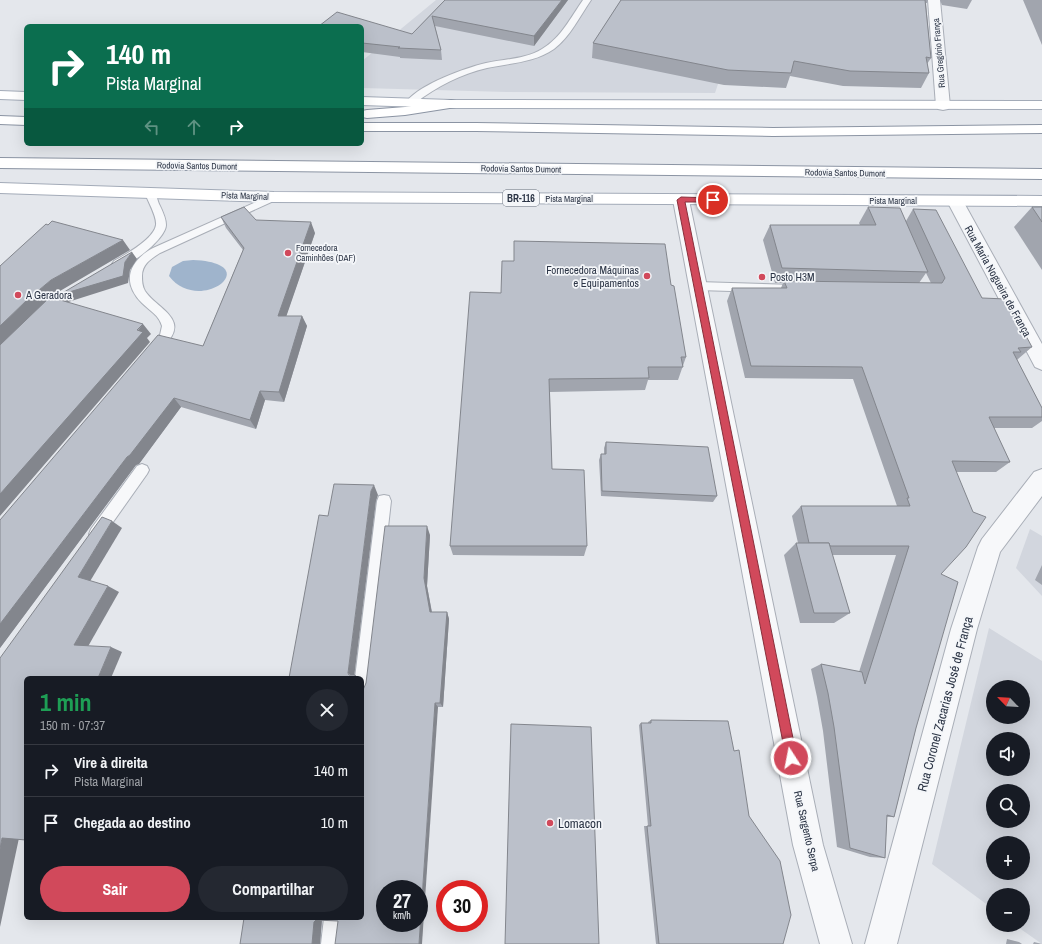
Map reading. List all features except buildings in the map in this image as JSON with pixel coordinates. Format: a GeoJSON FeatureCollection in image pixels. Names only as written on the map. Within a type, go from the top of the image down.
{"type":"FeatureCollection","features":[{"type":"Feature","properties":{"kind":"main road"},"geometry":{"type":"LineString","coordinates":[[0,95],[24,96]]}},
{"type":"Feature","properties":{"kind":"main road"},"geometry":{"type":"LineString","coordinates":[[364,101],[412,101],[451,104],[1042,105]]}},
{"type":"Feature","properties":{"kind":"main road"},"geometry":{"type":"LineString","coordinates":[[364,114],[412,110],[451,104]]}},
{"type":"Feature","properties":{"kind":"main road"},"geometry":{"type":"LineString","coordinates":[[0,120],[24,121]]}},
{"type":"Feature","properties":{"kind":"main road"},"geometry":{"type":"LineString","coordinates":[[364,127],[476,127],[773,132],[1042,129]]}},
{"type":"Feature","properties":{"kind":"main road","name":"Rodovia Santos Dumont"},"geometry":{"type":"LineString","coordinates":[[0,163],[1042,174]]}},
{"type":"Feature","properties":{"kind":"main road","name":"Pista Marginal"},"geometry":{"type":"LineString","coordinates":[[0,188],[274,196],[681,200],[891,208],[955,201],[1042,201]]}},
{"type":"Feature","properties":{"kind":"street","name":"Rua Gregório França"},"geometry":{"type":"LineString","coordinates":[[934,0],[943,106]]}},
{"type":"Feature","properties":{"kind":"street","name":"Rua Sargento Serpa"},"geometry":{"type":"LineString","coordinates":[[681,200],[808,845],[836,944]]}},
{"type":"Feature","properties":{"kind":"street","name":"Rua Maria Nogueira de França"},"geometry":{"type":"LineString","coordinates":[[955,201],[1042,362]]}},
{"type":"Feature","properties":{"kind":"street","name":"Rua Coronel Zacarias José de França"},"geometry":{"type":"LineString","coordinates":[[881,944],[964,629],[990,547],[1042,479]]}},
{"type":"Feature","properties":{"kind":"lane"},"geometry":{"type":"LineString","coordinates":[[412,101],[427,89],[476,68],[538,54],[551,47],[560,38],[587,0]]}},
{"type":"Feature","properties":{"kind":"lane"},"geometry":{"type":"LineString","coordinates":[[105,271],[142,249],[158,231],[161,225],[150,192]]}},
{"type":"Feature","properties":{"kind":"lane"},"geometry":{"type":"LineString","coordinates":[[145,359],[166,335],[168,323],[165,316],[142,297],[136,288],[136,269],[142,261],[154,253],[225,221],[274,196]]}},
{"type":"Feature","properties":{"kind":"lane"},"geometry":{"type":"LineString","coordinates":[[698,286],[809,289]]}},
{"type":"Feature","properties":{"kind":"lane"},"geometry":{"type":"LineString","coordinates":[[87,546],[142,470]]}},
{"type":"Feature","properties":{"kind":"lane"},"geometry":{"type":"LineString","coordinates":[[363,676],[384,501]]}},
{"type":"Feature","properties":{"kind":"lane"},"geometry":{"type":"LineString","coordinates":[[331,944],[334,920]]}},
{"type":"Feature","properties":{"kind":"shaded area"},"geometry":{"type":"Polygon","coordinates":[[[436,0],[757,0],[719,81],[715,93],[507,92],[364,88],[364,59],[436,0]]]}},
{"type":"Feature","properties":{"kind":"shaded area"},"geometry":{"type":"Polygon","coordinates":[[[1030,529],[1042,536],[1042,596],[1016,568],[1030,529]]]}},
{"type":"Feature","properties":{"kind":"shaded area"},"geometry":{"type":"Polygon","coordinates":[[[989,628],[1042,661],[1042,944],[1025,932],[1030,932],[1030,888],[986,888],[986,904],[932,864],[989,628]]]}},
{"type":"Feature","properties":{"kind":"water"},"geometry":{"type":"Polygon","coordinates":[[[193,260],[215,263],[225,269],[226,277],[220,284],[210,289],[196,291],[182,287],[169,276],[172,267],[183,261],[193,260]]]}},
{"type":"Feature","properties":{"kind":"place","name":"Fornecedora Caminhões (DAF)"},"geometry":{"type":"Point","coordinates":[288,253]}},
{"type":"Feature","properties":{"kind":"place","name":"Fornecedora Máquinas e Equipamentos"},"geometry":{"type":"Point","coordinates":[647,276]}},
{"type":"Feature","properties":{"kind":"place","name":"Posto H3M"},"geometry":{"type":"Point","coordinates":[762,277]}},
{"type":"Feature","properties":{"kind":"place","name":"A Geradora"},"geometry":{"type":"Point","coordinates":[18,295]}},
{"type":"Feature","properties":{"kind":"place","name":"Lomacon"},"geometry":{"type":"Point","coordinates":[550,823]}},
{"type":"Feature","properties":{"kind":"route"},"geometry":{"type":"LineString","coordinates":[[713,200],[681,200],[791,758]]}}]}
